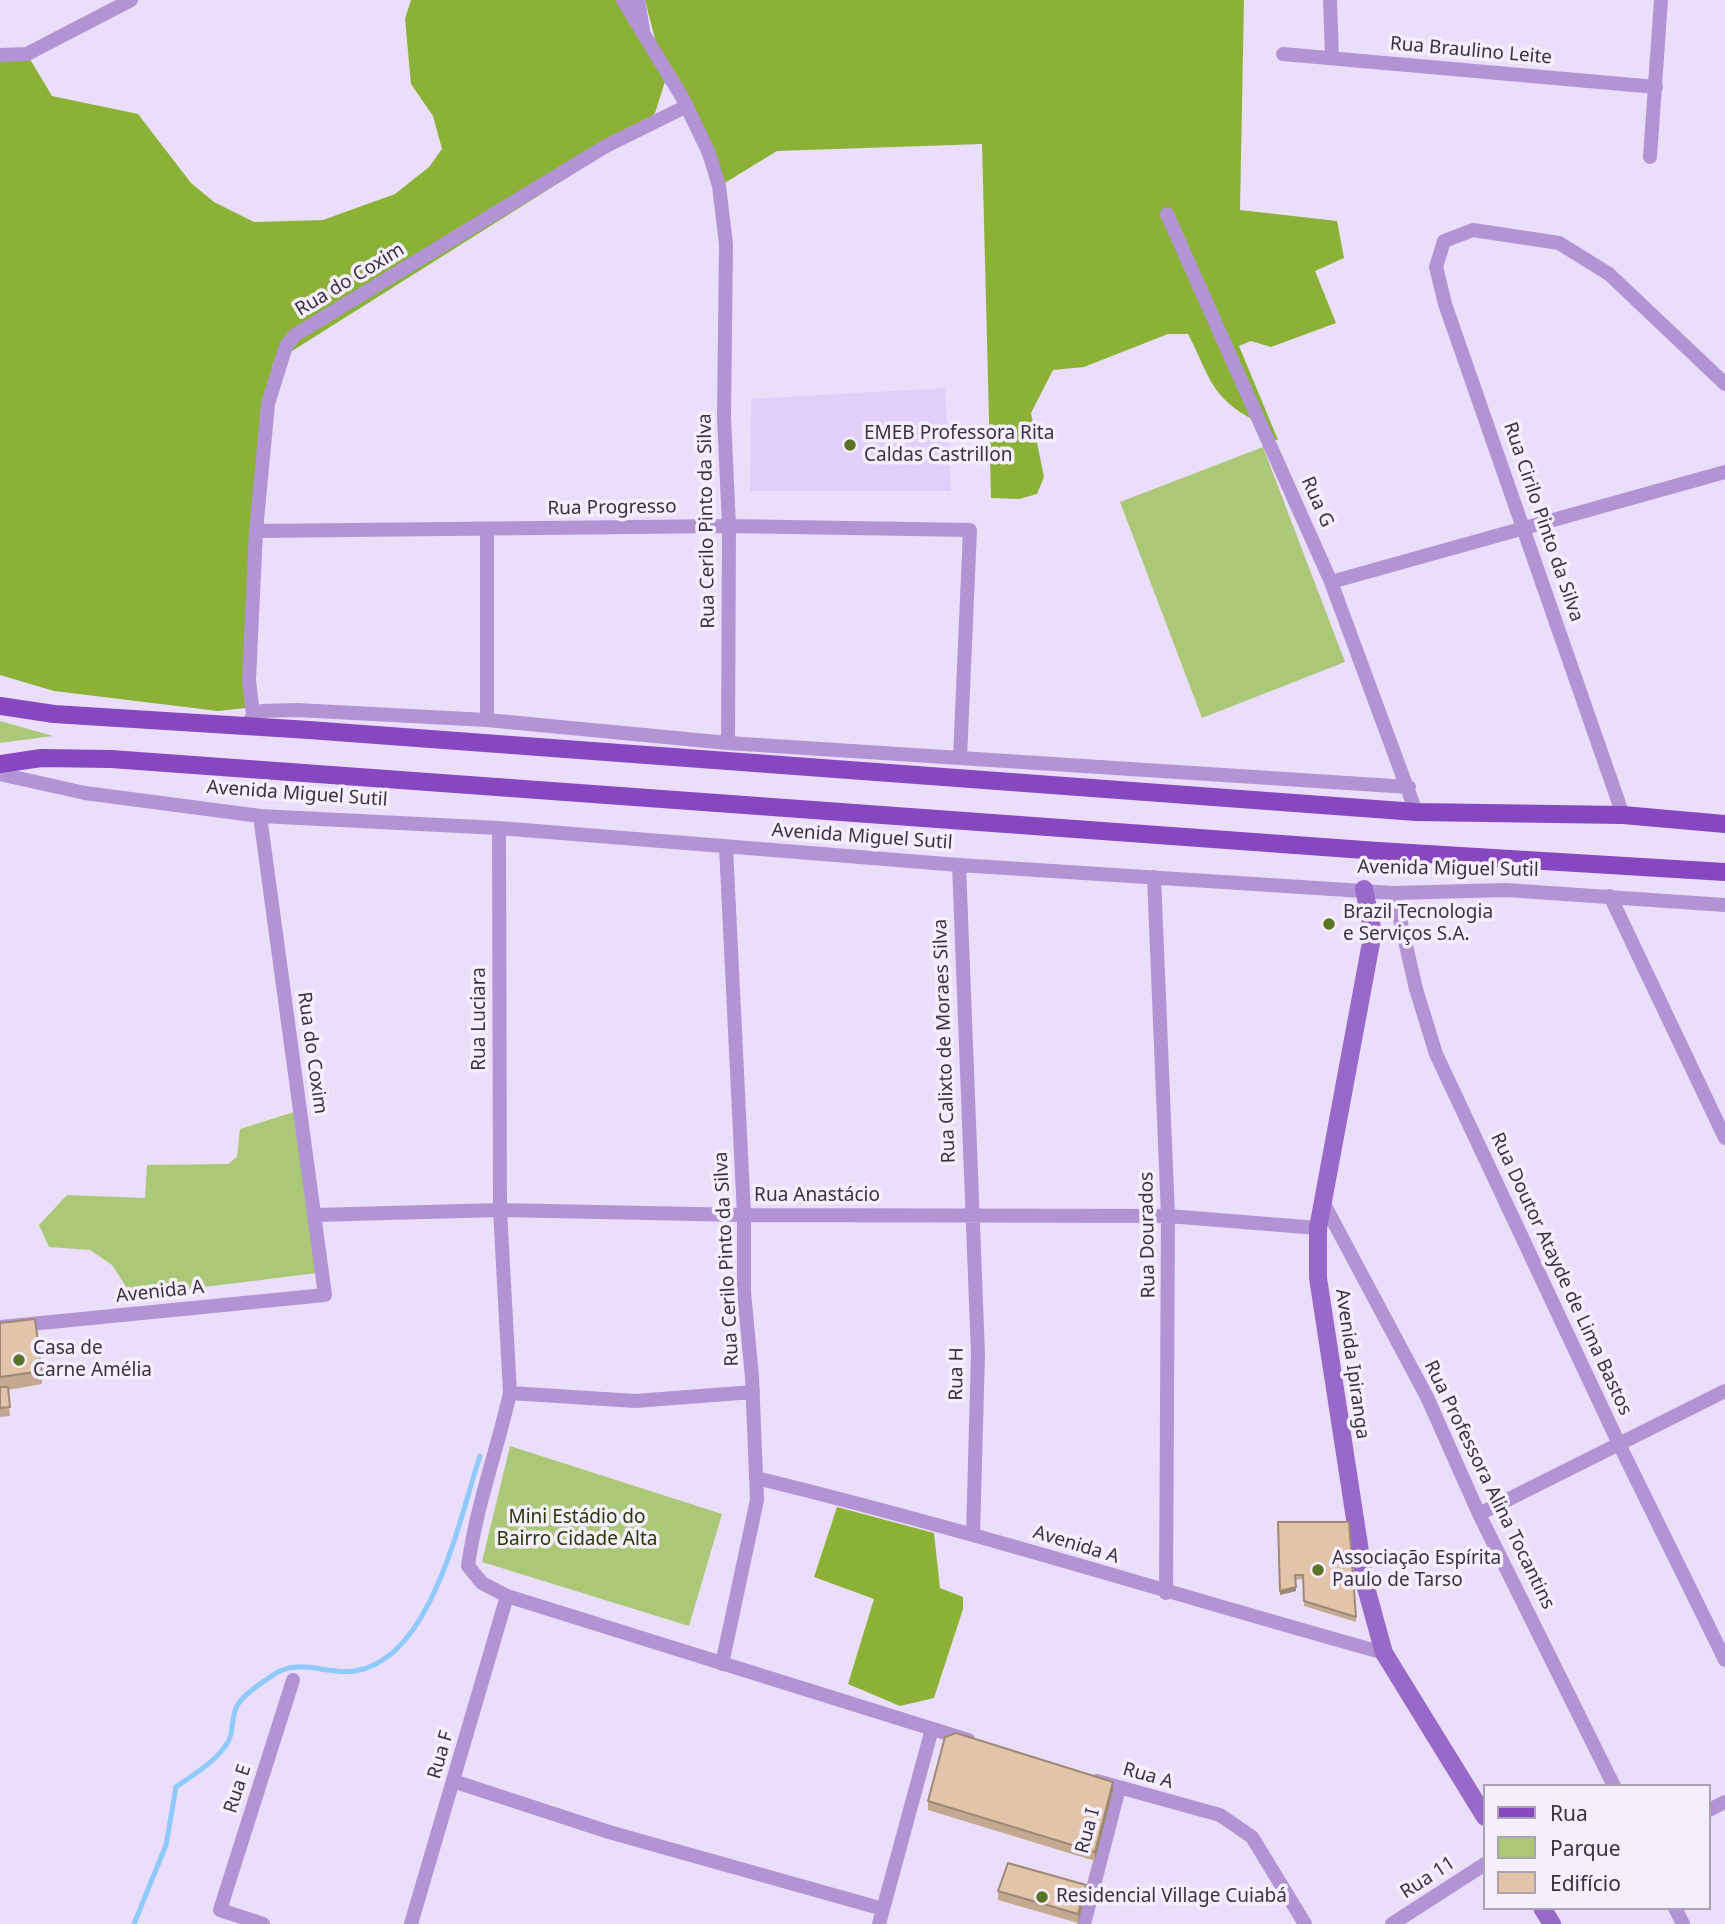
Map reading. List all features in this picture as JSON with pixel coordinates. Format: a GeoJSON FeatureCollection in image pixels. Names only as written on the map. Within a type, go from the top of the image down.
{"type":"FeatureCollection","features":[{"type":"Feature","properties":{"kind":"main road"},"geometry":{"type":"LineString","coordinates":[[0,706],[54,714],[249,721],[336,732],[1416,812],[1623,815],[1725,824]]}},
{"type":"Feature","properties":{"kind":"main road","name":"Avenida Miguel Sutil"},"geometry":{"type":"LineString","coordinates":[[0,764],[41,758],[111,759],[1392,852],[1725,872]]}},
{"type":"Feature","properties":{"kind":"street"},"geometry":{"type":"LineString","coordinates":[[0,55],[27,54],[131,0]]}},
{"type":"Feature","properties":{"kind":"street"},"geometry":{"type":"LineString","coordinates":[[623,0],[687,106]]}},
{"type":"Feature","properties":{"kind":"street"},"geometry":{"type":"LineString","coordinates":[[638,0],[644,35]]}},
{"type":"Feature","properties":{"kind":"street"},"geometry":{"type":"LineString","coordinates":[[1330,0],[1332,58]]}},
{"type":"Feature","properties":{"kind":"street"},"geometry":{"type":"LineString","coordinates":[[1650,157],[1661,0]]}},
{"type":"Feature","properties":{"kind":"street","name":"Rua Braulino Leite"},"geometry":{"type":"LineString","coordinates":[[1283,54],[1656,86]]}},
{"type":"Feature","properties":{"kind":"street","name":"Rua Cerilo Pinto da Silva"},"geometry":{"type":"LineString","coordinates":[[687,106],[709,153],[719,186],[726,244],[724,417],[729,526],[728,743]]}},
{"type":"Feature","properties":{"kind":"street","name":"Rua do Coxim"},"geometry":{"type":"LineString","coordinates":[[249,721],[256,531],[268,404],[286,346],[295,335],[606,146],[687,106]]}},
{"type":"Feature","properties":{"kind":"street","name":"Rua G"},"geometry":{"type":"LineString","coordinates":[[1167,214],[1331,582],[1409,787],[1416,812]]}},
{"type":"Feature","properties":{"kind":"street","name":"Rua Cirilo Pinto da Silva"},"geometry":{"type":"LineString","coordinates":[[1623,815],[1445,304],[1436,267],[1444,241],[1473,230],[1559,243],[1609,274],[1725,384]]}},
{"type":"Feature","properties":{"kind":"street"},"geometry":{"type":"LineString","coordinates":[[1331,582],[1725,472]]}},
{"type":"Feature","properties":{"kind":"street","name":"Rua Progresso"},"geometry":{"type":"LineString","coordinates":[[256,531],[729,526],[970,530],[960,758]]}},
{"type":"Feature","properties":{"kind":"street"},"geometry":{"type":"LineString","coordinates":[[487,529],[487,720]]}},
{"type":"Feature","properties":{"kind":"street"},"geometry":{"type":"LineString","coordinates":[[249,721],[262,711],[297,710],[487,720],[728,743],[1409,787]]}},
{"type":"Feature","properties":{"kind":"street","name":"Avenida Miguel Sutil"},"geometry":{"type":"LineString","coordinates":[[0,774],[85,793],[260,816],[499,828],[958,865],[1394,893],[1506,890],[1725,905]]}},
{"type":"Feature","properties":{"kind":"street","name":"Rua do Coxim"},"geometry":{"type":"LineString","coordinates":[[260,816],[325,1295]]}},
{"type":"Feature","properties":{"kind":"street","name":"Rua Luciara"},"geometry":{"type":"LineString","coordinates":[[499,828],[500,1210],[510,1393],[495,1459],[473,1523],[468,1566],[482,1583],[507,1596]]}},
{"type":"Feature","properties":{"kind":"street","name":"Rua Cerilo Pinto da Silva"},"geometry":{"type":"LineString","coordinates":[[722,1664],[757,1500],[753,1392],[744,1292],[744,1215],[726,847]]}},
{"type":"Feature","properties":{"kind":"street","name":"Rua Calixto de Moraes Silva"},"geometry":{"type":"LineString","coordinates":[[958,865],[970,1215]]}},
{"type":"Feature","properties":{"kind":"street","name":"Rua Dourados"},"geometry":{"type":"LineString","coordinates":[[1154,877],[1168,1216],[1166,1593]]}},
{"type":"Feature","properties":{"kind":"street","name":"Avenida Ipiranga"},"geometry":{"type":"LineString","coordinates":[[1364,889],[1373,932],[1318,1228],[1318,1278],[1365,1584],[1384,1653],[1484,1816]]}},
{"type":"Feature","properties":{"kind":"street","name":"Rua Doutor Atayde de Lima Bastos"},"geometry":{"type":"LineString","coordinates":[[1394,893],[1416,989],[1436,1054],[1620,1446],[1725,1660]]}},
{"type":"Feature","properties":{"kind":"street"},"geometry":{"type":"LineString","coordinates":[[1610,897],[1725,1138]]}},
{"type":"Feature","properties":{"kind":"street","name":"Rua Professora Alina Tocantins"},"geometry":{"type":"LineString","coordinates":[[1324,1204],[1427,1397],[1479,1514],[1613,1784]]}},
{"type":"Feature","properties":{"kind":"street","name":"Rua Anastácio"},"geometry":{"type":"LineString","coordinates":[[315,1215],[500,1210],[744,1215],[1168,1216],[1318,1228]]}},
{"type":"Feature","properties":{"kind":"street","name":"Rua H"},"geometry":{"type":"LineString","coordinates":[[970,1215],[978,1354],[973,1534]]}},
{"type":"Feature","properties":{"kind":"street","name":"Avenida A"},"geometry":{"type":"LineString","coordinates":[[0,1327],[325,1295]]}},
{"type":"Feature","properties":{"kind":"street"},"geometry":{"type":"LineString","coordinates":[[1479,1514],[1620,1446],[1725,1391]]}},
{"type":"Feature","properties":{"kind":"street"},"geometry":{"type":"LineString","coordinates":[[510,1393],[635,1401],[753,1392]]}},
{"type":"Feature","properties":{"kind":"street","name":"Avenida A"},"geometry":{"type":"LineString","coordinates":[[756,1478],[892,1510],[1166,1593],[1384,1653]]}},
{"type":"Feature","properties":{"kind":"street"},"geometry":{"type":"LineString","coordinates":[[507,1596],[987,1747]]}},
{"type":"Feature","properties":{"kind":"street","name":"Rua F"},"geometry":{"type":"LineString","coordinates":[[411,1924],[507,1596]]}},
{"type":"Feature","properties":{"kind":"street","name":"Rua E"},"geometry":{"type":"LineString","coordinates":[[263,1924],[220,1910],[293,1680]]}},
{"type":"Feature","properties":{"kind":"street"},"geometry":{"type":"LineString","coordinates":[[879,1924],[932,1729]]}},
{"type":"Feature","properties":{"kind":"street","name":"Rua A"},"geometry":{"type":"LineString","coordinates":[[1080,1776],[1220,1815],[1252,1838],[1305,1924]]}},
{"type":"Feature","properties":{"kind":"street"},"geometry":{"type":"LineString","coordinates":[[453,1782],[609,1832],[883,1909]]}},
{"type":"Feature","properties":{"kind":"street","name":"Rua I"},"geometry":{"type":"LineString","coordinates":[[1084,1924],[1119,1788]]}},
{"type":"Feature","properties":{"kind":"street","name":"Rua 11"},"geometry":{"type":"LineString","coordinates":[[1392,1924],[1484,1865]]}},
{"type":"Feature","properties":{"kind":"shaded area","name":"EMEB Professora Rita Caldas Castrillon"},"geometry":{"type":"Polygon","coordinates":[[[945,388],[951,491],[750,491],[751,399],[945,388]]]}},
{"type":"Feature","properties":{"kind":"green space"},"geometry":{"type":"Polygon","coordinates":[[[411,0],[618,0],[656,43],[645,0],[1244,0],[1240,210],[1337,221],[1344,258],[1315,271],[1336,323],[1271,347],[1251,341],[1239,346],[1278,440],[1263,441],[1256,421],[1229,404],[1220,394],[1188,334],[1168,334],[1084,367],[1053,370],[1031,413],[1044,477],[1037,494],[1019,499],[991,498],[982,144],[777,151],[723,184],[670,66],[655,113],[630,138],[273,363],[250,535],[246,708],[218,711],[54,691],[0,675],[0,55],[27,54],[52,96],[138,114],[191,183],[214,202],[254,222],[323,220],[395,194],[429,167],[442,149],[433,116],[411,84],[405,19],[411,0]]]}},
{"type":"Feature","properties":{"kind":"green space"},"geometry":{"type":"Polygon","coordinates":[[[1263,447],[1345,662],[1202,718],[1120,502],[1263,447]]]}},
{"type":"Feature","properties":{"kind":"green space"},"geometry":{"type":"Polygon","coordinates":[[[0,721],[53,736],[0,743],[0,721]]]}},
{"type":"Feature","properties":{"kind":"green space"},"geometry":{"type":"Polygon","coordinates":[[[294,1112],[317,1273],[132,1296],[112,1265],[90,1250],[49,1247],[39,1225],[67,1195],[145,1198],[147,1165],[228,1164],[237,1157],[240,1129],[294,1112]]]}},
{"type":"Feature","properties":{"kind":"green space","name":"Mini Estádio do Bairro Cidade Alta"},"geometry":{"type":"Polygon","coordinates":[[[510,1446],[722,1514],[689,1626],[482,1562],[510,1446]]]}},
{"type":"Feature","properties":{"kind":"green space"},"geometry":{"type":"Polygon","coordinates":[[[837,1507],[934,1533],[940,1588],[963,1597],[963,1609],[934,1698],[900,1706],[848,1684],[874,1599],[814,1577],[837,1507]]]}},
{"type":"Feature","properties":{"kind":"building","name":"Casa de Carne Amélia"},"geometry":{"type":"Polygon","coordinates":[[[35,1319],[42,1371],[0,1377],[0,1323],[35,1319]]]}},
{"type":"Feature","properties":{"kind":"building"},"geometry":{"type":"Polygon","coordinates":[[[0,1387],[8,1387],[10,1407],[0,1408],[0,1387]]]}},
{"type":"Feature","properties":{"kind":"building","name":"Associação Espírita Paulo de Tarso"},"geometry":{"type":"Polygon","coordinates":[[[1278,1522],[1349,1522],[1356,1617],[1304,1601],[1303,1575],[1295,1575],[1296,1587],[1280,1591],[1278,1522]]]}},
{"type":"Feature","properties":{"kind":"building"},"geometry":{"type":"Polygon","coordinates":[[[956,1733],[1113,1782],[1095,1852],[928,1801],[945,1737],[956,1733]]]}},
{"type":"Feature","properties":{"kind":"building","name":"Residencial Village Cuiabá"},"geometry":{"type":"Polygon","coordinates":[[[1008,1863],[1086,1885],[1078,1914],[998,1891],[1008,1863]]]}},
{"type":"Feature","properties":{"kind":"waterway"},"geometry":{"type":"LineString","coordinates":[[134,1924],[166,1845],[176,1787],[223,1749],[230,1738],[235,1710],[243,1698],[283,1670],[302,1667],[355,1671],[382,1661],[404,1641],[423,1614],[452,1549],[480,1456]]}},
{"type":"Feature","properties":{"kind":"place","name":"EMEB Professora Rita Caldas Castrillon"},"geometry":{"type":"Point","coordinates":[850,445]}},
{"type":"Feature","properties":{"kind":"place","name":"Brazil Tecnologia e Serviços S.A."},"geometry":{"type":"Point","coordinates":[1329,924]}},
{"type":"Feature","properties":{"kind":"place","name":"Casa de Carne Amélia"},"geometry":{"type":"Point","coordinates":[19,1360]}},
{"type":"Feature","properties":{"kind":"place","name":"Associação Espírita Paulo de Tarso"},"geometry":{"type":"Point","coordinates":[1318,1570]}},
{"type":"Feature","properties":{"kind":"place","name":"Residencial Village Cuiabá"},"geometry":{"type":"Point","coordinates":[1042,1897]}}]}
